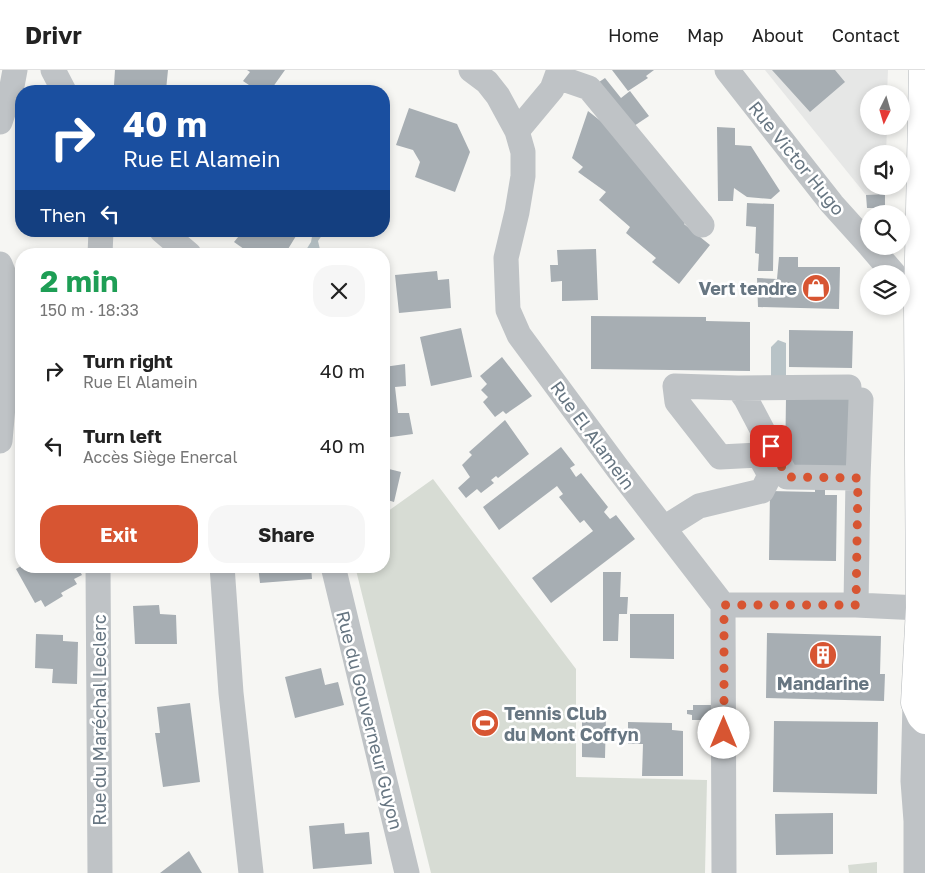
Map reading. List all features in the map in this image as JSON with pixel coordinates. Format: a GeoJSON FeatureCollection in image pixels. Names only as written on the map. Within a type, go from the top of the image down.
{"type":"FeatureCollection","features":[{"type":"Feature","properties":{"kind":"main road"},"geometry":{"type":"LineString","coordinates":[[920,711],[923,70]]}},
{"type":"Feature","properties":{"kind":"street"},"geometry":{"type":"LineString","coordinates":[[0,122],[12,86],[15,70]]}},
{"type":"Feature","properties":{"kind":"street"},"geometry":{"type":"LineString","coordinates":[[53,70],[61,85]]}},
{"type":"Feature","properties":{"kind":"street","name":"Rue El Alamein"},"geometry":{"type":"LineString","coordinates":[[471,70],[487,82],[498,96],[517,131],[523,152],[517,212],[506,258],[508,310],[520,335],[618,469],[724,605]]}},
{"type":"Feature","properties":{"kind":"street","name":"Rue Victor Hugo"},"geometry":{"type":"LineString","coordinates":[[727,70],[832,204],[860,236]]}},
{"type":"Feature","properties":{"kind":"street"},"geometry":{"type":"LineString","coordinates":[[517,131],[552,89],[558,74],[589,88],[702,226]]}},
{"type":"Feature","properties":{"kind":"street"},"geometry":{"type":"LineString","coordinates":[[169,237],[183,248]]}},
{"type":"Feature","properties":{"kind":"street","name":"Rue Victor Hugo"},"geometry":{"type":"LineString","coordinates":[[877,255],[886,265]]}},
{"type":"Feature","properties":{"kind":"street"},"geometry":{"type":"LineString","coordinates":[[0,264],[7,282],[8,349],[0,441]]}},
{"type":"Feature","properties":{"kind":"street"},"geometry":{"type":"LineString","coordinates":[[910,292],[922,305]]}},
{"type":"Feature","properties":{"kind":"street"},"geometry":{"type":"LineString","coordinates":[[664,528],[699,506],[762,491],[770,475],[759,455],[720,457],[677,402],[675,386],[855,394],[858,478],[856,605]]}},
{"type":"Feature","properties":{"kind":"street"},"geometry":{"type":"LineString","coordinates":[[738,388],[746,399],[787,477],[858,478]]}},
{"type":"Feature","properties":{"kind":"street","name":"Rue du Maréchal Leclerc"},"geometry":{"type":"LineString","coordinates":[[98,573],[100,873]]}},
{"type":"Feature","properties":{"kind":"street"},"geometry":{"type":"LineString","coordinates":[[222,573],[231,694],[251,873]]}},
{"type":"Feature","properties":{"kind":"street","name":"Rue du Gouverneur Guyon"},"geometry":{"type":"LineString","coordinates":[[335,573],[407,873]]}},
{"type":"Feature","properties":{"kind":"street"},"geometry":{"type":"LineString","coordinates":[[724,873],[724,605],[856,605],[920,608]]}},
{"type":"Feature","properties":{"kind":"street"},"geometry":{"type":"LineString","coordinates":[[916,873],[921,811],[913,781],[920,711]]}},
{"type":"Feature","properties":{"kind":"shaded area"},"geometry":{"type":"Polygon","coordinates":[[[765,70],[888,70],[887,85],[860,85],[860,135],[887,135],[886,145],[860,145],[860,188],[765,70]]]}},
{"type":"Feature","properties":{"kind":"shaded area"},"geometry":{"type":"Polygon","coordinates":[[[312,237],[321,237],[318,241],[320,248],[307,248],[312,237]]]}},
{"type":"Feature","properties":{"kind":"shaded area"},"geometry":{"type":"Polygon","coordinates":[[[778,340],[786,343],[786,376],[771,376],[771,347],[778,340]]]}},
{"type":"Feature","properties":{"kind":"shaded area","name":"Tennis Club du Mont Coffyn"},"geometry":{"type":"Polygon","coordinates":[[[433,479],[576,669],[576,777],[707,780],[705,873],[431,873],[357,573],[390,573],[390,510],[433,479]]]}},
{"type":"Feature","properties":{"kind":"shaded area"},"geometry":{"type":"Polygon","coordinates":[[[877,862],[877,873],[849,873],[848,865],[877,862]]]}},
{"type":"Feature","properties":{"kind":"building"},"geometry":{"type":"Polygon","coordinates":[[[115,70],[168,70],[166,85],[114,85],[115,70]]]}},
{"type":"Feature","properties":{"kind":"building"},"geometry":{"type":"Polygon","coordinates":[[[247,70],[285,70],[274,85],[249,85],[243,81],[250,72],[247,70]]]}},
{"type":"Feature","properties":{"kind":"building"},"geometry":{"type":"Polygon","coordinates":[[[612,70],[654,70],[646,76],[648,78],[628,91],[612,70]]]}},
{"type":"Feature","properties":{"kind":"building"},"geometry":{"type":"Polygon","coordinates":[[[772,70],[835,70],[845,82],[810,112],[772,70]]]}},
{"type":"Feature","properties":{"kind":"building"},"geometry":{"type":"Polygon","coordinates":[[[605,78],[621,98],[630,91],[649,116],[631,128],[596,84],[605,78]]]}},
{"type":"Feature","properties":{"kind":"building"},"geometry":{"type":"Polygon","coordinates":[[[409,108],[457,124],[470,152],[455,192],[415,177],[420,162],[413,150],[396,145],[409,108]]]}},
{"type":"Feature","properties":{"kind":"building"},"geometry":{"type":"Polygon","coordinates":[[[588,111],[644,155],[692,216],[684,224],[710,245],[679,284],[652,262],[656,258],[626,233],[630,227],[599,200],[606,192],[578,172],[583,167],[572,158],[588,111]]]}},
{"type":"Feature","properties":{"kind":"building"},"geometry":{"type":"Polygon","coordinates":[[[717,127],[735,128],[735,145],[751,146],[780,191],[771,199],[747,197],[734,188],[733,201],[718,201],[717,127]]]}},
{"type":"Feature","properties":{"kind":"building"},"geometry":{"type":"Polygon","coordinates":[[[866,195],[885,195],[885,205],[867,205],[866,195]]]}},
{"type":"Feature","properties":{"kind":"building"},"geometry":{"type":"Polygon","coordinates":[[[747,203],[774,204],[773,271],[758,271],[759,254],[755,253],[756,227],[746,226],[747,203]]]}},
{"type":"Feature","properties":{"kind":"building"},"geometry":{"type":"Polygon","coordinates":[[[238,237],[295,237],[289,248],[242,248],[234,242],[238,237]]]}},
{"type":"Feature","properties":{"kind":"building"},"geometry":{"type":"Polygon","coordinates":[[[596,249],[598,300],[562,301],[562,281],[551,282],[550,265],[558,265],[557,250],[596,249]]]}},
{"type":"Feature","properties":{"kind":"building"},"geometry":{"type":"Polygon","coordinates":[[[779,257],[798,257],[798,267],[840,267],[839,309],[758,307],[757,278],[777,279],[779,257]]]}},
{"type":"Feature","properties":{"kind":"building"},"geometry":{"type":"Polygon","coordinates":[[[437,271],[438,280],[449,279],[451,308],[399,313],[395,275],[437,271]]]}},
{"type":"Feature","properties":{"kind":"building"},"geometry":{"type":"Polygon","coordinates":[[[591,316],[706,317],[706,321],[750,322],[750,371],[591,369],[591,316]]]}},
{"type":"Feature","properties":{"kind":"building"},"geometry":{"type":"Polygon","coordinates":[[[461,328],[472,377],[431,386],[420,337],[461,328]]]}},
{"type":"Feature","properties":{"kind":"building"},"geometry":{"type":"Polygon","coordinates":[[[789,330],[853,331],[852,368],[789,367],[789,330]]]}},
{"type":"Feature","properties":{"kind":"building"},"geometry":{"type":"Polygon","coordinates":[[[502,357],[532,396],[506,414],[503,411],[495,417],[483,402],[488,397],[481,390],[487,384],[480,376],[502,357]]]}},
{"type":"Feature","properties":{"kind":"building"},"geometry":{"type":"Polygon","coordinates":[[[405,364],[406,386],[395,387],[398,413],[409,413],[413,434],[390,437],[390,366],[405,364]]]}},
{"type":"Feature","properties":{"kind":"building"},"geometry":{"type":"Polygon","coordinates":[[[786,397],[854,399],[852,468],[825,467],[825,495],[837,495],[836,561],[769,560],[770,491],[815,492],[815,470],[785,469],[786,397]]]}},
{"type":"Feature","properties":{"kind":"building"},"geometry":{"type":"Polygon","coordinates":[[[505,420],[529,454],[498,478],[496,476],[491,480],[494,483],[481,493],[477,489],[466,498],[458,488],[470,477],[462,465],[472,455],[469,452],[505,420]]]}},
{"type":"Feature","properties":{"kind":"building"},"geometry":{"type":"Polygon","coordinates":[[[561,447],[575,465],[570,468],[576,477],[581,473],[608,507],[604,512],[610,519],[616,515],[635,539],[551,603],[532,578],[593,531],[584,520],[580,523],[559,497],[563,494],[557,486],[499,530],[483,507],[561,447]]]}},
{"type":"Feature","properties":{"kind":"building"},"geometry":{"type":"Polygon","coordinates":[[[390,469],[401,472],[394,502],[390,501],[390,469]]]}},
{"type":"Feature","properties":{"kind":"building"},"geometry":{"type":"Polygon","coordinates":[[[603,572],[621,572],[620,597],[628,597],[627,614],[619,614],[618,641],[603,641],[603,572]]]}},
{"type":"Feature","properties":{"kind":"building"},"geometry":{"type":"Polygon","coordinates":[[[18,573],[81,573],[82,575],[74,579],[77,584],[61,593],[63,596],[45,607],[41,600],[35,603],[18,573]]]}},
{"type":"Feature","properties":{"kind":"building"},"geometry":{"type":"Polygon","coordinates":[[[259,573],[312,573],[312,579],[260,583],[259,573]]]}},
{"type":"Feature","properties":{"kind":"building"},"geometry":{"type":"Polygon","coordinates":[[[159,605],[160,614],[176,615],[177,644],[135,644],[133,606],[159,605]]]}},
{"type":"Feature","properties":{"kind":"building"},"geometry":{"type":"Polygon","coordinates":[[[630,614],[674,614],[674,659],[630,658],[630,614]]]}},
{"type":"Feature","properties":{"kind":"building","name":"Mandarine"},"geometry":{"type":"Polygon","coordinates":[[[767,633],[881,636],[880,674],[885,674],[884,701],[766,698],[767,633]]]}},
{"type":"Feature","properties":{"kind":"building"},"geometry":{"type":"Polygon","coordinates":[[[36,634],[63,635],[63,641],[78,642],[77,684],[52,683],[53,669],[35,668],[36,634]]]}},
{"type":"Feature","properties":{"kind":"building"},"geometry":{"type":"Polygon","coordinates":[[[321,668],[325,685],[338,682],[344,705],[295,718],[285,677],[321,668]]]}},
{"type":"Feature","properties":{"kind":"building"},"geometry":{"type":"Polygon","coordinates":[[[190,703],[200,782],[163,787],[155,733],[160,733],[157,707],[190,703]]]}},
{"type":"Feature","properties":{"kind":"building"},"geometry":{"type":"Polygon","coordinates":[[[693,705],[715,705],[715,720],[692,720],[692,715],[687,714],[687,710],[693,710],[693,705]]]}},
{"type":"Feature","properties":{"kind":"building"},"geometry":{"type":"Polygon","coordinates":[[[582,714],[606,714],[605,758],[582,757],[582,714]]]}},
{"type":"Feature","properties":{"kind":"building"},"geometry":{"type":"Polygon","coordinates":[[[774,721],[878,722],[877,794],[773,792],[774,721]]]}},
{"type":"Feature","properties":{"kind":"building"},"geometry":{"type":"Polygon","coordinates":[[[628,722],[672,723],[672,730],[683,731],[683,776],[642,776],[643,744],[628,744],[628,722]]]}},
{"type":"Feature","properties":{"kind":"building"},"geometry":{"type":"Polygon","coordinates":[[[833,813],[833,854],[776,855],[775,814],[833,813]]]}},
{"type":"Feature","properties":{"kind":"building"},"geometry":{"type":"Polygon","coordinates":[[[344,823],[345,834],[369,832],[372,864],[313,869],[309,826],[344,823]]]}},
{"type":"Feature","properties":{"kind":"building"},"geometry":{"type":"Polygon","coordinates":[[[189,851],[202,873],[160,873],[189,851]]]}},
{"type":"Feature","properties":{"kind":"place","name":"Vert tendre"},"geometry":{"type":"Point","coordinates":[816,288]}},
{"type":"Feature","properties":{"kind":"place","name":"Mandarine"},"geometry":{"type":"Point","coordinates":[823,655]}},
{"type":"Feature","properties":{"kind":"place","name":"Tennis Club du Mont Coffyn"},"geometry":{"type":"Point","coordinates":[485,723]}},
{"type":"Feature","properties":{"kind":"route"},"geometry":{"type":"LineString","coordinates":[[724,733],[724,605],[856,605],[858,478],[787,477],[771,446]]}}]}
